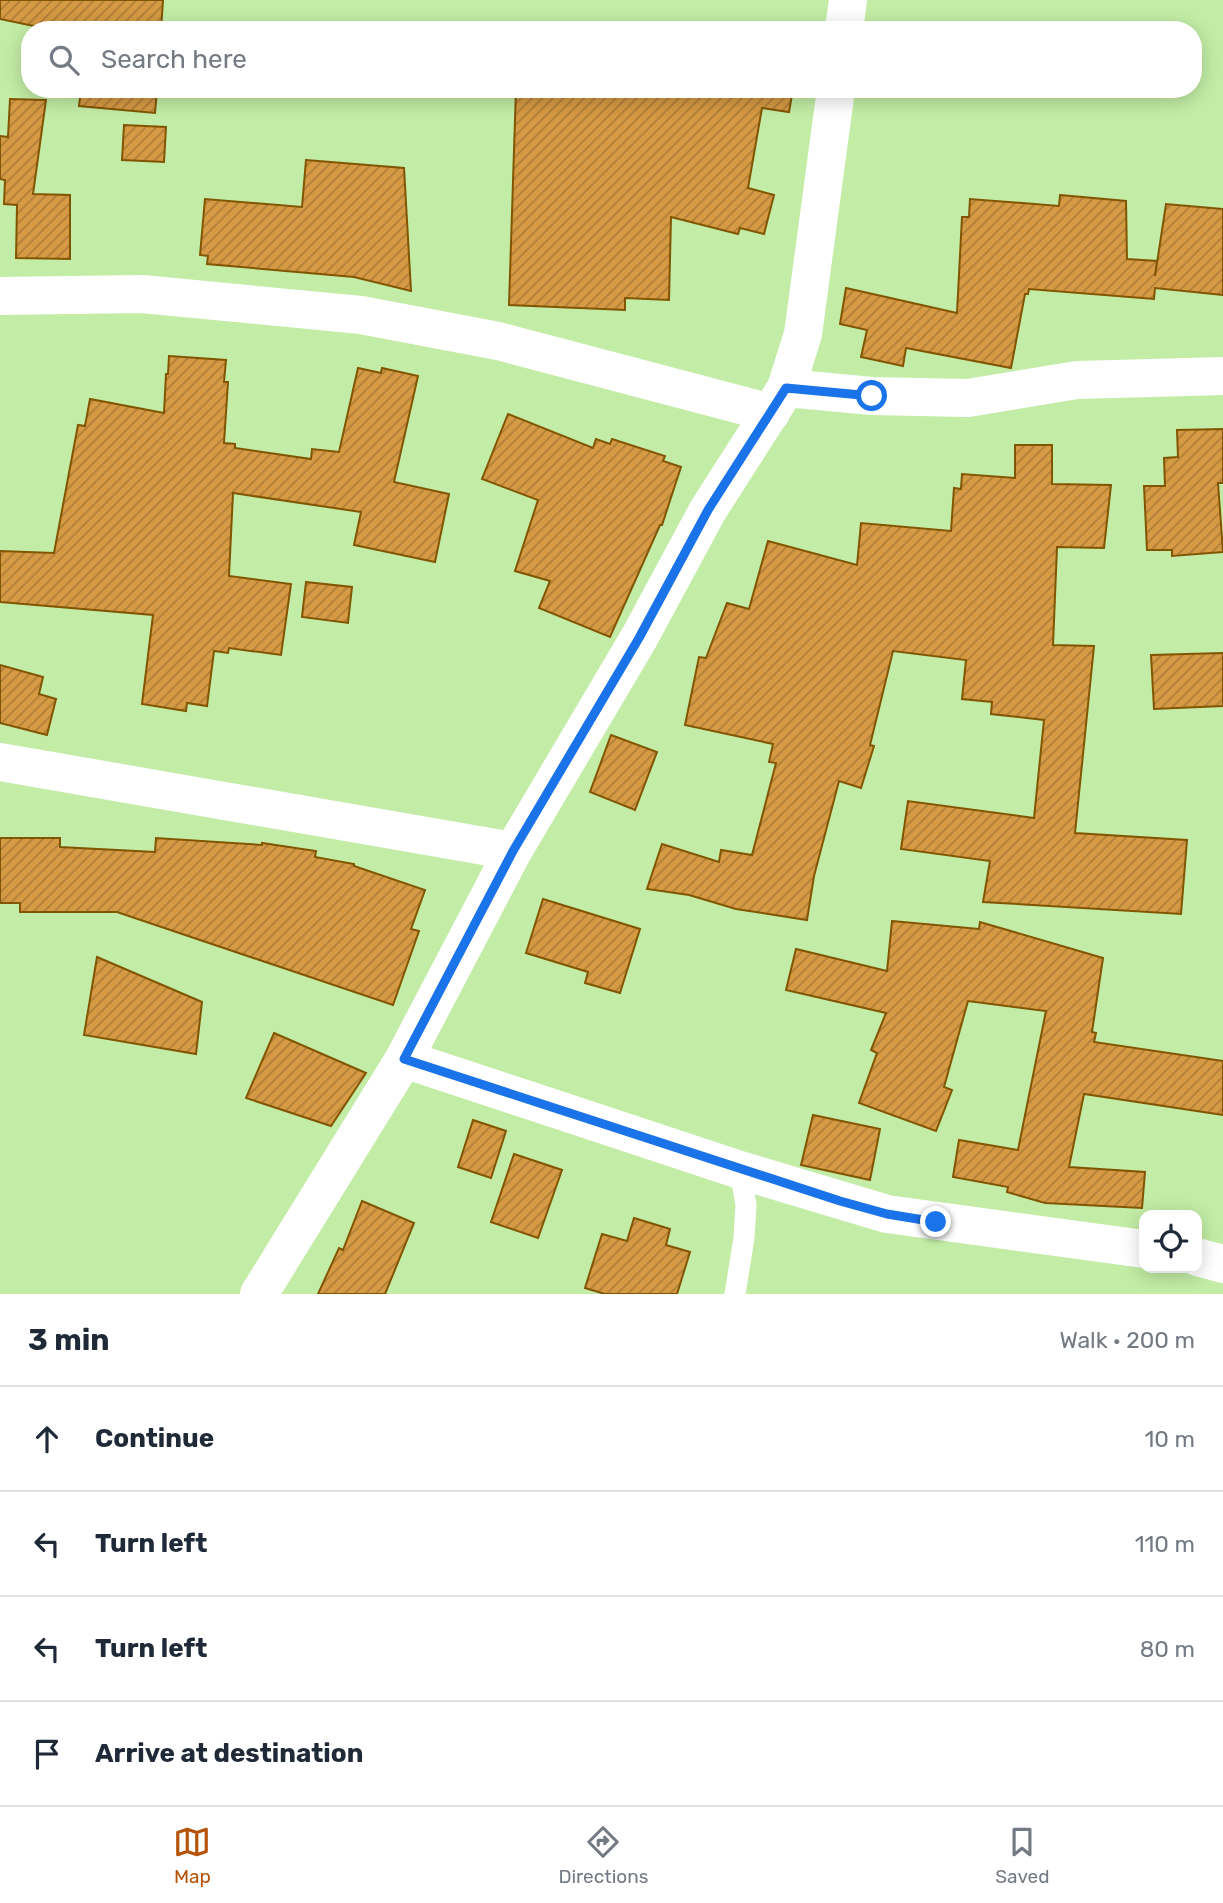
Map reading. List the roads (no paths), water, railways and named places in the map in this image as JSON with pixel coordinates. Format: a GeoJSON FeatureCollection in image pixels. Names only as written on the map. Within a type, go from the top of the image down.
{"type":"FeatureCollection","features":[{"type":"Feature","properties":{"kind":"street"},"geometry":{"type":"LineString","coordinates":[[845,21],[848,0]]}},
{"type":"Feature","properties":{"kind":"street"},"geometry":{"type":"LineString","coordinates":[[259,1294],[404,1059],[513,851],[639,638],[708,510],[778,400],[805,323],[835,98]]}},
{"type":"Feature","properties":{"kind":"street"},"geometry":{"type":"LineString","coordinates":[[0,296],[142,294],[361,315],[778,400],[872,396],[968,398],[1077,380],[1223,376]]}},
{"type":"Feature","properties":{"kind":"street"},"geometry":{"type":"LineString","coordinates":[[0,762],[513,851]]}},
{"type":"Feature","properties":{"kind":"street"},"geometry":{"type":"LineString","coordinates":[[404,1059],[740,1170],[887,1214],[1139,1248]]}},
{"type":"Feature","properties":{"kind":"street"},"geometry":{"type":"LineString","coordinates":[[1202,1258],[1223,1264]]}},
{"type":"Feature","properties":{"kind":"lane"},"geometry":{"type":"LineString","coordinates":[[735,1294],[746,1205],[740,1170]]}}]}
